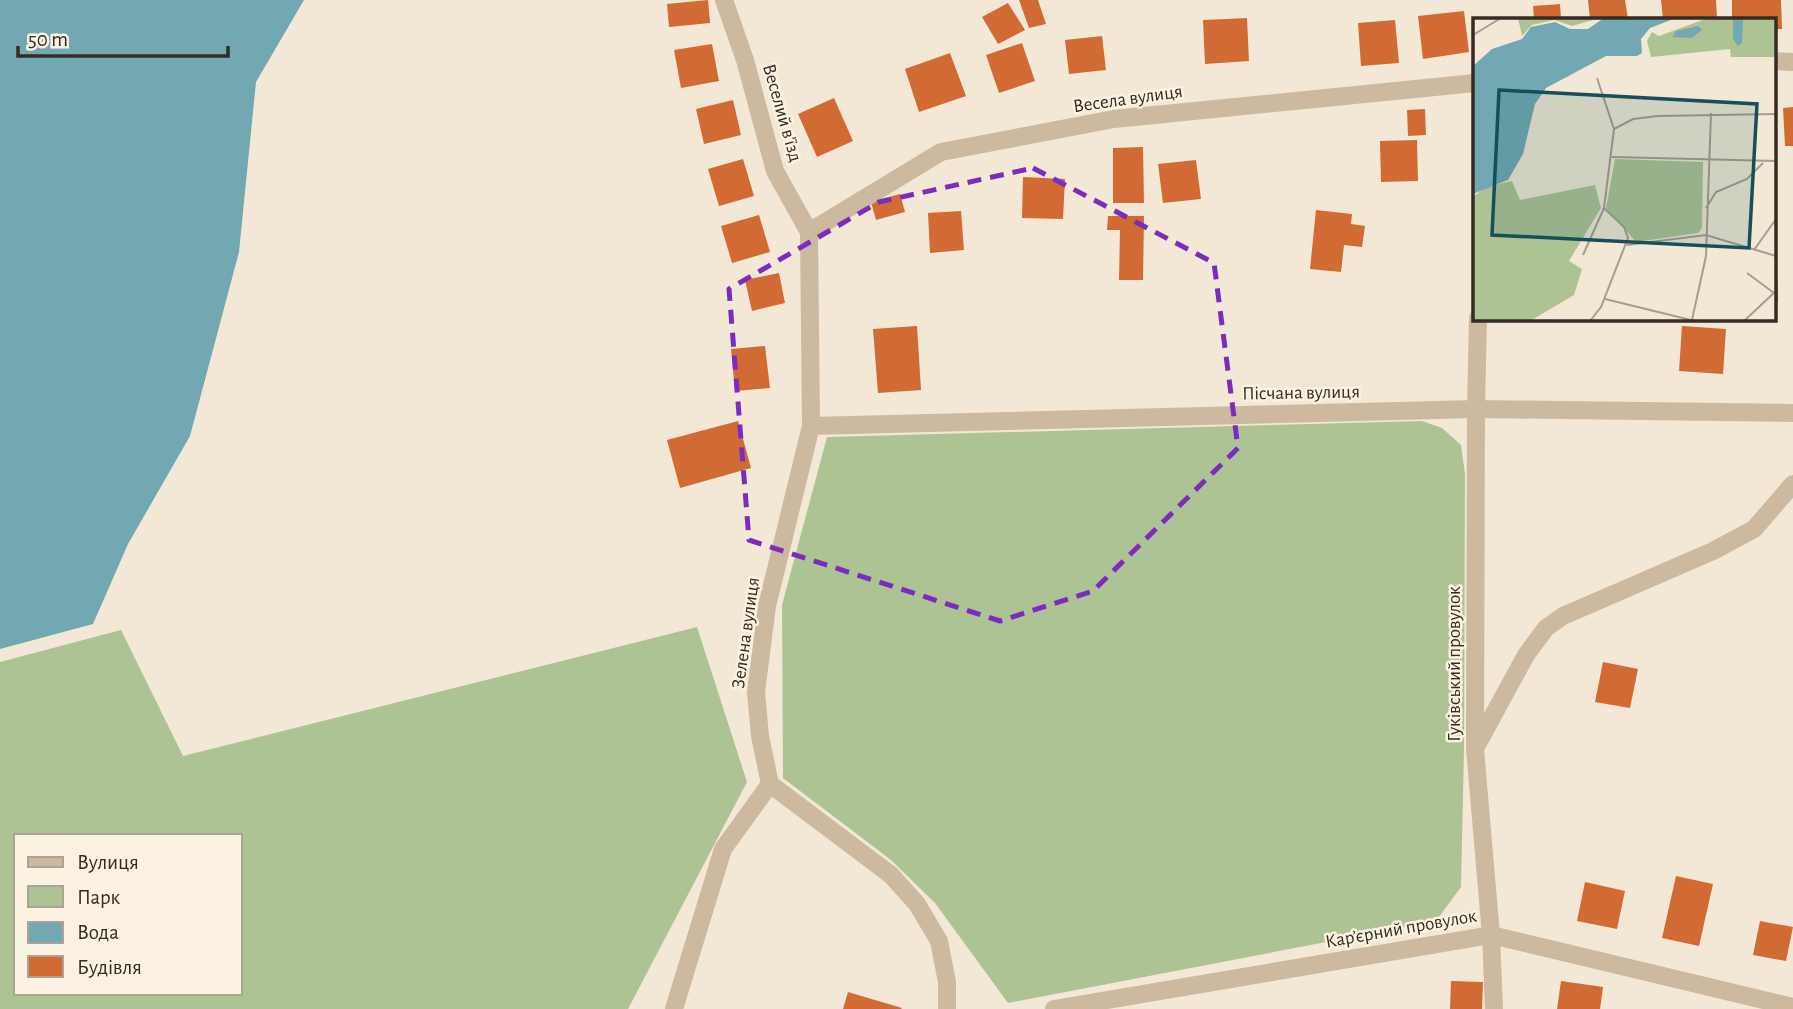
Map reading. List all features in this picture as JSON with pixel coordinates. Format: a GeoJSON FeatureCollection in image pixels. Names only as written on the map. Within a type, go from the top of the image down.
{"type":"FeatureCollection","features":[{"type":"Feature","properties":{"kind":"street","name":"Веселий в’їзд"},"geometry":{"type":"LineString","coordinates":[[724,0],[745,60],[775,171],[809,232]]}},
{"type":"Feature","properties":{"kind":"street","name":"Весела вулиця"},"geometry":{"type":"LineString","coordinates":[[809,232],[942,152],[1114,119],[1473,83]]}},
{"type":"Feature","properties":{"kind":"street","name":"Зелена вулиця"},"geometry":{"type":"LineString","coordinates":[[770,784],[756,692],[767,606],[811,426],[809,232]]}},
{"type":"Feature","properties":{"kind":"street","name":"Гуківський провулок"},"geometry":{"type":"LineString","coordinates":[[1478,320],[1475,749],[1491,935],[1494,1009]]}},
{"type":"Feature","properties":{"kind":"street","name":"Пісчана вулиця"},"geometry":{"type":"LineString","coordinates":[[811,426],[1476,409],[1792,414]]}},
{"type":"Feature","properties":{"kind":"street"},"geometry":{"type":"LineString","coordinates":[[1475,749],[1526,656],[1546,628],[1563,616],[1713,551],[1754,529],[1793,484]]}},
{"type":"Feature","properties":{"kind":"street"},"geometry":{"type":"LineString","coordinates":[[674,1009],[723,849],[770,784],[891,875],[917,904],[939,941],[947,982],[947,1009]]}},
{"type":"Feature","properties":{"kind":"street","name":"Кар’єрний провулок"},"geometry":{"type":"LineString","coordinates":[[1054,1009],[1491,935],[1793,1007]]}},
{"type":"Feature","properties":{"kind":"highlighted area"},"geometry":{"type":"Polygon","coordinates":[[[1033,168],[1214,263],[1238,448],[1093,591],[1000,621],[749,540],[729,289],[879,202],[1033,168]]]}},
{"type":"Feature","properties":{"kind":"green space"},"geometry":{"type":"Polygon","coordinates":[[[1422,421],[1442,428],[1461,445],[1465,474],[1461,887],[1436,921],[1008,1003],[935,903],[891,860],[783,778],[782,605],[827,437],[1422,421]]]}},
{"type":"Feature","properties":{"kind":"green space"},"geometry":{"type":"Polygon","coordinates":[[[697,627],[747,782],[628,1009],[0,1009],[0,662],[121,630],[183,756],[697,627]]]}},
{"type":"Feature","properties":{"kind":"water"},"geometry":{"type":"Polygon","coordinates":[[[0,0],[304,0],[256,82],[239,252],[190,436],[128,544],[93,624],[0,649],[0,0]]]}},
{"type":"Feature","properties":{"kind":"building"},"geometry":{"type":"Polygon","coordinates":[[[708,0],[710,23],[669,27],[667,4],[708,0]]]}},
{"type":"Feature","properties":{"kind":"building"},"geometry":{"type":"Polygon","coordinates":[[[1019,0],[1038,0],[1046,24],[1029,28],[1019,0]]]}},
{"type":"Feature","properties":{"kind":"building"},"geometry":{"type":"Polygon","coordinates":[[[1588,0],[1625,0],[1628,18],[1590,18],[1588,0]]]}},
{"type":"Feature","properties":{"kind":"building"},"geometry":{"type":"Polygon","coordinates":[[[1661,0],[1716,0],[1717,17],[1663,18],[1661,0]]]}},
{"type":"Feature","properties":{"kind":"building"},"geometry":{"type":"Polygon","coordinates":[[[1732,0],[1781,0],[1782,29],[1776,29],[1776,18],[1732,18],[1732,0]]]}},
{"type":"Feature","properties":{"kind":"building"},"geometry":{"type":"Polygon","coordinates":[[[1008,3],[1025,30],[998,44],[982,17],[1008,3]]]}},
{"type":"Feature","properties":{"kind":"building"},"geometry":{"type":"Polygon","coordinates":[[[1560,4],[1561,18],[1534,18],[1533,6],[1560,4]]]}},
{"type":"Feature","properties":{"kind":"building"},"geometry":{"type":"Polygon","coordinates":[[[1464,11],[1469,52],[1423,59],[1418,16],[1464,11]]]}},
{"type":"Feature","properties":{"kind":"building"},"geometry":{"type":"Polygon","coordinates":[[[1247,18],[1249,61],[1205,64],[1203,20],[1247,18]]]}},
{"type":"Feature","properties":{"kind":"building"},"geometry":{"type":"Polygon","coordinates":[[[1395,20],[1399,63],[1361,66],[1358,23],[1395,20]]]}},
{"type":"Feature","properties":{"kind":"building"},"geometry":{"type":"Polygon","coordinates":[[[1102,36],[1106,70],[1069,74],[1065,40],[1102,36]]]}},
{"type":"Feature","properties":{"kind":"building"},"geometry":{"type":"Polygon","coordinates":[[[1022,43],[1035,81],[999,93],[986,55],[1022,43]]]}},
{"type":"Feature","properties":{"kind":"building"},"geometry":{"type":"Polygon","coordinates":[[[712,44],[719,81],[681,88],[674,50],[712,44]]]}},
{"type":"Feature","properties":{"kind":"building"},"geometry":{"type":"Polygon","coordinates":[[[950,53],[966,96],[919,112],[905,69],[950,53]]]}},
{"type":"Feature","properties":{"kind":"building"},"geometry":{"type":"Polygon","coordinates":[[[834,98],[853,141],[817,157],[798,114],[834,98]]]}},
{"type":"Feature","properties":{"kind":"building"},"geometry":{"type":"Polygon","coordinates":[[[733,100],[741,135],[704,144],[696,109],[733,100]]]}},
{"type":"Feature","properties":{"kind":"building"},"geometry":{"type":"Polygon","coordinates":[[[1793,107],[1793,146],[1785,146],[1783,108],[1793,107]]]}},
{"type":"Feature","properties":{"kind":"building"},"geometry":{"type":"Polygon","coordinates":[[[1425,109],[1426,135],[1408,136],[1407,110],[1425,109]]]}},
{"type":"Feature","properties":{"kind":"building"},"geometry":{"type":"Polygon","coordinates":[[[1417,140],[1418,181],[1381,182],[1380,141],[1417,140]]]}},
{"type":"Feature","properties":{"kind":"building"},"geometry":{"type":"Polygon","coordinates":[[[1143,147],[1144,203],[1113,203],[1113,148],[1143,147]]]}},
{"type":"Feature","properties":{"kind":"building"},"geometry":{"type":"Polygon","coordinates":[[[743,159],[754,196],[719,206],[708,169],[743,159]]]}},
{"type":"Feature","properties":{"kind":"building"},"geometry":{"type":"Polygon","coordinates":[[[1196,160],[1201,199],[1163,203],[1158,164],[1196,160]]]}},
{"type":"Feature","properties":{"kind":"building"},"geometry":{"type":"Polygon","coordinates":[[[1023,177],[1065,179],[1063,219],[1022,218],[1023,177]]]}},
{"type":"Feature","properties":{"kind":"building"},"geometry":{"type":"Polygon","coordinates":[[[900,194],[905,212],[876,220],[871,202],[900,194]]]}},
{"type":"Feature","properties":{"kind":"building"},"geometry":{"type":"Polygon","coordinates":[[[1316,210],[1352,214],[1351,224],[1365,226],[1362,247],[1344,245],[1341,272],[1310,269],[1316,210]]]}},
{"type":"Feature","properties":{"kind":"building"},"geometry":{"type":"Polygon","coordinates":[[[961,211],[964,250],[930,253],[928,213],[961,211]]]}},
{"type":"Feature","properties":{"kind":"building"},"geometry":{"type":"Polygon","coordinates":[[[759,215],[770,252],[732,263],[721,226],[759,215]]]}},
{"type":"Feature","properties":{"kind":"building"},"geometry":{"type":"Polygon","coordinates":[[[1108,216],[1144,216],[1143,280],[1119,280],[1120,230],[1107,230],[1108,216]]]}},
{"type":"Feature","properties":{"kind":"building"},"geometry":{"type":"Polygon","coordinates":[[[1776,271],[1777,271],[1776,302],[1776,271]]]}},
{"type":"Feature","properties":{"kind":"building"},"geometry":{"type":"Polygon","coordinates":[[[779,273],[785,303],[752,311],[745,280],[779,273]]]}},
{"type":"Feature","properties":{"kind":"building"},"geometry":{"type":"Polygon","coordinates":[[[917,326],[921,390],[878,393],[873,329],[917,326]]]}},
{"type":"Feature","properties":{"kind":"building"},"geometry":{"type":"Polygon","coordinates":[[[1682,326],[1726,329],[1723,374],[1679,371],[1682,326]]]}},
{"type":"Feature","properties":{"kind":"building"},"geometry":{"type":"Polygon","coordinates":[[[765,346],[770,388],[735,391],[731,349],[765,346]]]}},
{"type":"Feature","properties":{"kind":"building"},"geometry":{"type":"Polygon","coordinates":[[[738,421],[751,468],[680,488],[667,440],[738,421]]]}},
{"type":"Feature","properties":{"kind":"building"},"geometry":{"type":"Polygon","coordinates":[[[1603,662],[1638,669],[1630,708],[1595,702],[1603,662]]]}},
{"type":"Feature","properties":{"kind":"building"},"geometry":{"type":"Polygon","coordinates":[[[1676,876],[1713,884],[1699,946],[1662,938],[1676,876]]]}},
{"type":"Feature","properties":{"kind":"building"},"geometry":{"type":"Polygon","coordinates":[[[1585,882],[1625,891],[1617,929],[1577,921],[1585,882]]]}},
{"type":"Feature","properties":{"kind":"building"},"geometry":{"type":"Polygon","coordinates":[[[1760,921],[1793,927],[1786,961],[1753,955],[1760,921]]]}},
{"type":"Feature","properties":{"kind":"building"},"geometry":{"type":"Polygon","coordinates":[[[1451,981],[1483,982],[1482,1009],[1450,1009],[1451,981]]]}},
{"type":"Feature","properties":{"kind":"building"},"geometry":{"type":"Polygon","coordinates":[[[1561,981],[1603,987],[1600,1009],[1557,1009],[1561,981]]]}},
{"type":"Feature","properties":{"kind":"building"},"geometry":{"type":"Polygon","coordinates":[[[848,992],[902,1008],[843,1009],[848,992]]]}}]}
